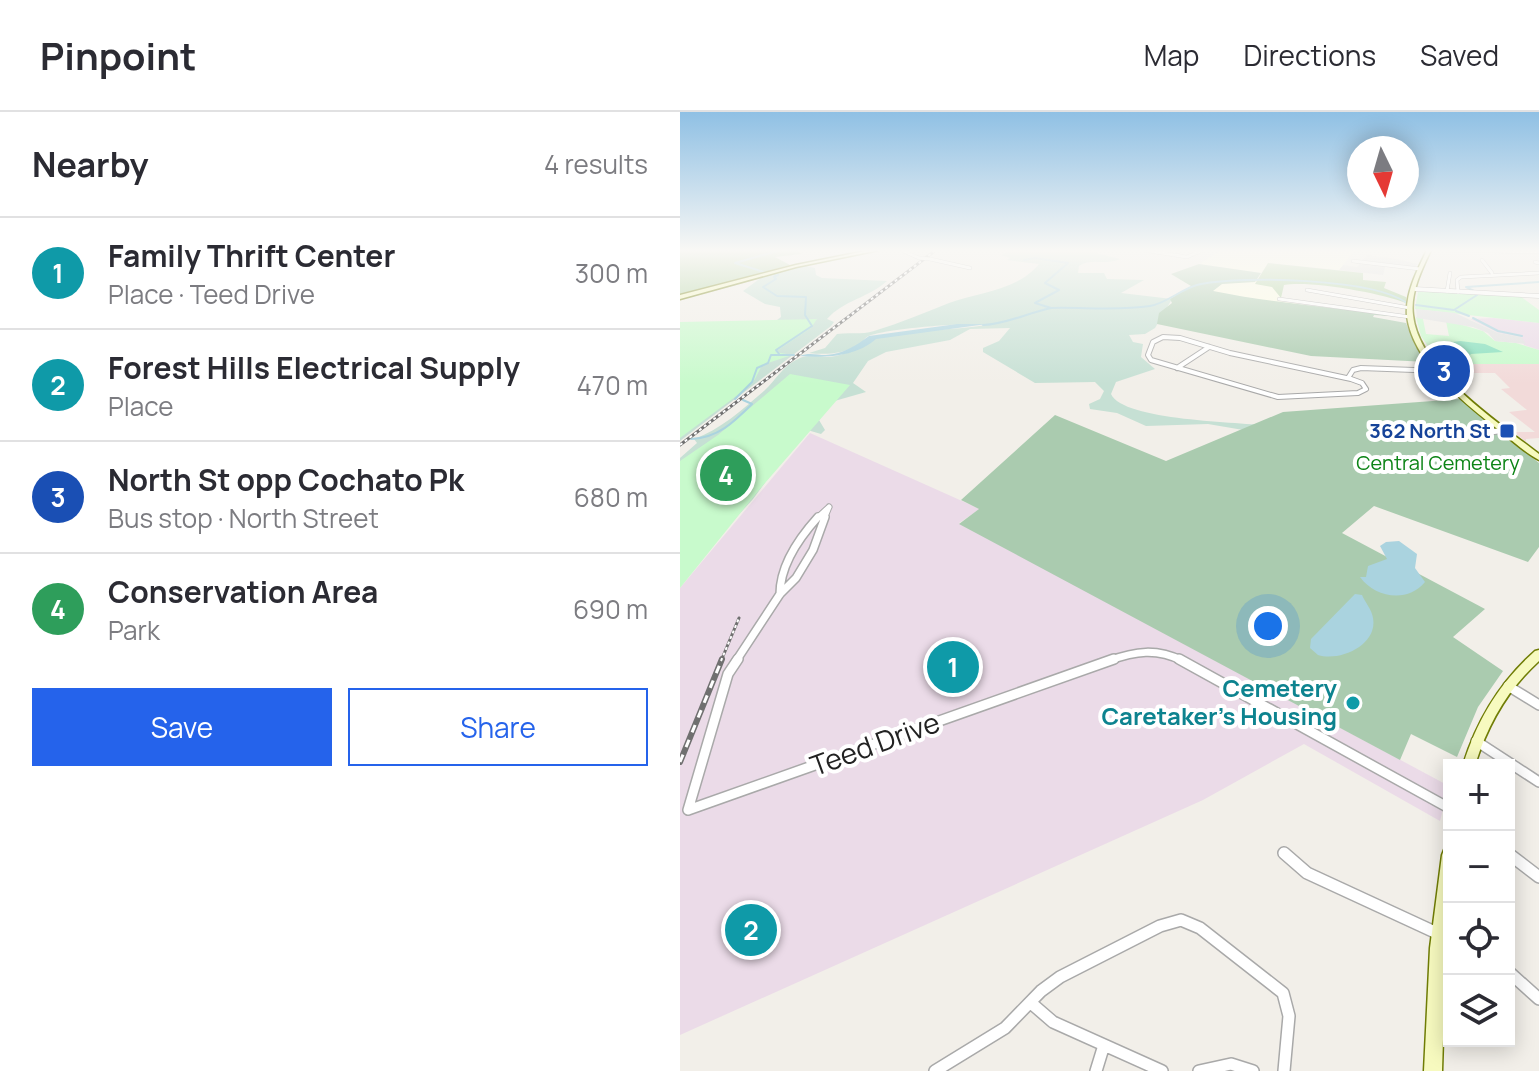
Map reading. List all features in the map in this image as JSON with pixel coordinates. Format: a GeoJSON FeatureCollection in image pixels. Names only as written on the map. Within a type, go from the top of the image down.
{"type":"FeatureCollection","features":[{"type":"Feature","properties":{"kind":"main road"},"geometry":{"type":"LineString","coordinates":[[1413,295],[1410,317],[1418,341],[1440,371],[1461,394],[1539,458]]}},
{"type":"Feature","properties":{"kind":"main road"},"geometry":{"type":"LineString","coordinates":[[1471,759],[1476,741],[1508,686],[1539,654]]}},
{"type":"Feature","properties":{"kind":"main road"},"geometry":{"type":"LineString","coordinates":[[1433,1071],[1443,925]]}},
{"type":"Feature","properties":{"kind":"street"},"geometry":{"type":"LineString","coordinates":[[1334,295],[1410,308]]}},
{"type":"Feature","properties":{"kind":"street"},"geometry":{"type":"LineString","coordinates":[[1514,295],[1539,296]]}},
{"type":"Feature","properties":{"kind":"street"},"geometry":{"type":"LineString","coordinates":[[1279,299],[1410,317]]}},
{"type":"Feature","properties":{"kind":"street"},"geometry":{"type":"LineString","coordinates":[[1168,337],[1209,347],[1348,378],[1362,383],[1366,389],[1358,393],[1285,398],[1177,368],[1148,356],[1156,340],[1168,337]]}},
{"type":"Feature","properties":{"kind":"street"},"geometry":{"type":"LineString","coordinates":[[1177,368],[1209,347]]}},
{"type":"Feature","properties":{"kind":"street"},"geometry":{"type":"LineString","coordinates":[[1348,378],[1353,370],[1364,368],[1440,371]]}},
{"type":"Feature","properties":{"kind":"street"},"geometry":{"type":"LineString","coordinates":[[1491,432],[1504,430]]}},
{"type":"Feature","properties":{"kind":"street"},"geometry":{"type":"LineString","coordinates":[[829,507],[815,547],[796,578],[780,594],[783,568],[816,519],[829,507]]}},
{"type":"Feature","properties":{"kind":"street","name":"Teed Drive"},"geometry":{"type":"LineString","coordinates":[[780,594],[727,678],[688,810],[1128,654],[1147,650],[1179,659],[1443,805]]}},
{"type":"Feature","properties":{"kind":"street"},"geometry":{"type":"LineString","coordinates":[[1508,686],[1539,705]]}},
{"type":"Feature","properties":{"kind":"street"},"geometry":{"type":"LineString","coordinates":[[1476,741],[1539,782]]}},
{"type":"Feature","properties":{"kind":"street"},"geometry":{"type":"LineString","coordinates":[[1284,853],[1307,873],[1443,925]]}},
{"type":"Feature","properties":{"kind":"street"},"geometry":{"type":"LineString","coordinates":[[1515,859],[1539,877]]}},
{"type":"Feature","properties":{"kind":"street"},"geometry":{"type":"LineString","coordinates":[[935,1071],[1005,1028],[1060,977],[1174,921],[1188,922],[1283,993],[1289,1016],[1284,1071]]}},
{"type":"Feature","properties":{"kind":"street"},"geometry":{"type":"LineString","coordinates":[[1512,975],[1539,999]]}},
{"type":"Feature","properties":{"kind":"street"},"geometry":{"type":"LineString","coordinates":[[1031,1003],[1053,1022],[1162,1071]]}},
{"type":"Feature","properties":{"kind":"street"},"geometry":{"type":"LineString","coordinates":[[1096,1071],[1104,1045]]}},
{"type":"Feature","properties":{"kind":"street"},"geometry":{"type":"LineString","coordinates":[[1199,1071],[1231,1064],[1253,1071]]}},
{"type":"Feature","properties":{"kind":"shaded area"},"geometry":{"type":"Polygon","coordinates":[[[749,295],[864,295],[834,313],[827,319],[834,322],[831,326],[680,441],[680,393],[781,317],[780,307],[765,304],[749,295]]]}},
{"type":"Feature","properties":{"kind":"shaded area"},"geometry":{"type":"Polygon","coordinates":[[[979,295],[1136,295],[1172,299],[1155,328],[1145,334],[1129,335],[1133,342],[1143,344],[1141,357],[1155,369],[1116,382],[1111,394],[1120,403],[1159,415],[1272,426],[1255,432],[1208,424],[1146,426],[1117,413],[1090,409],[1089,404],[1100,399],[1104,391],[1095,382],[1035,383],[983,352],[983,348],[999,341],[1010,328],[970,329],[950,340],[886,352],[868,361],[853,383],[866,392],[831,402],[819,420],[825,430],[821,434],[804,429],[753,499],[680,579],[680,458],[697,443],[694,439],[731,418],[800,358],[836,356],[885,335],[985,325],[944,325],[888,331],[867,337],[840,352],[809,353],[825,348],[837,334],[874,331],[979,295]]]}},
{"type":"Feature","properties":{"kind":"shaded area"},"geometry":{"type":"Polygon","coordinates":[[[1232,295],[1281,295],[1282,300],[1309,304],[1288,305],[1232,295]]]}},
{"type":"Feature","properties":{"kind":"shaded area"},"geometry":{"type":"Polygon","coordinates":[[[1416,309],[1455,313],[1498,333],[1521,337],[1526,344],[1495,341],[1488,333],[1473,327],[1417,318],[1416,309]]]}},
{"type":"Feature","properties":{"kind":"shaded area"},"geometry":{"type":"Polygon","coordinates":[[[1470,319],[1539,323],[1539,350],[1524,345],[1521,337],[1498,333],[1470,319]]]}},
{"type":"Feature","properties":{"kind":"shaded area"},"geometry":{"type":"Polygon","coordinates":[[[1440,364],[1539,364],[1539,438],[1526,439],[1526,442],[1514,432],[1535,432],[1509,412],[1527,410],[1501,389],[1510,388],[1495,373],[1470,373],[1465,367],[1444,369],[1440,364]]]}},
{"type":"Feature","properties":{"kind":"shaded area"},"geometry":{"type":"Polygon","coordinates":[[[810,433],[980,509],[959,523],[1443,783],[1440,821],[1304,744],[1203,800],[680,1035],[680,588],[810,433]]]}},
{"type":"Feature","properties":{"kind":"green space"},"geometry":{"type":"Polygon","coordinates":[[[1177,295],[1236,295],[1405,317],[1373,317],[1406,323],[1416,347],[1427,362],[1311,356],[1157,324],[1159,313],[1172,303],[1170,299],[1177,295]]]}},
{"type":"Feature","properties":{"kind":"green space"},"geometry":{"type":"Polygon","coordinates":[[[1376,295],[1401,295],[1406,297],[1406,303],[1376,295]]]}},
{"type":"Feature","properties":{"kind":"green space"},"geometry":{"type":"Polygon","coordinates":[[[1418,295],[1520,296],[1539,310],[1539,323],[1415,309],[1418,295]]]}},
{"type":"Feature","properties":{"kind":"green space"},"geometry":{"type":"Polygon","coordinates":[[[1416,317],[1435,319],[1423,319],[1426,334],[1449,336],[1446,321],[1449,321],[1483,331],[1495,341],[1539,350],[1539,364],[1440,364],[1421,336],[1416,317]]]}},
{"type":"Feature","properties":{"kind":"green space"},"geometry":{"type":"Polygon","coordinates":[[[817,319],[811,328],[775,352],[792,355],[762,365],[755,379],[743,391],[680,438],[680,322],[817,319]]]}},
{"type":"Feature","properties":{"kind":"green space"},"geometry":{"type":"Polygon","coordinates":[[[1453,342],[1485,344],[1503,352],[1470,355],[1453,342]]]}},
{"type":"Feature","properties":{"kind":"green space"},"geometry":{"type":"Polygon","coordinates":[[[1452,351],[1470,355],[1463,362],[1438,354],[1452,351]]]}},
{"type":"Feature","properties":{"kind":"green space"},"geometry":{"type":"Polygon","coordinates":[[[790,374],[850,385],[680,588],[680,461],[718,435],[790,374]]]}},
{"type":"Feature","properties":{"kind":"green space","name":"Central Cemetery"},"geometry":{"type":"Polygon","coordinates":[[[1460,399],[1539,463],[1539,547],[1528,562],[1374,506],[1342,533],[1485,609],[1453,637],[1503,671],[1478,707],[1457,757],[1411,734],[1400,760],[959,524],[979,509],[961,500],[1055,415],[1166,461],[1283,412],[1460,399]]]}},
{"type":"Feature","properties":{"kind":"water"},"geometry":{"type":"Polygon","coordinates":[[[957,324],[987,324],[876,339],[859,350],[840,355],[800,356],[838,353],[869,336],[957,324]]]}},
{"type":"Feature","properties":{"kind":"water"},"geometry":{"type":"Polygon","coordinates":[[[1399,541],[1417,554],[1415,568],[1425,582],[1418,589],[1401,595],[1374,590],[1360,577],[1366,577],[1368,566],[1387,559],[1380,546],[1399,541]]]}},
{"type":"Feature","properties":{"kind":"water"},"geometry":{"type":"Polygon","coordinates":[[[1355,594],[1362,595],[1372,615],[1370,636],[1356,649],[1346,653],[1327,657],[1318,655],[1310,648],[1311,639],[1355,594]]]}},
{"type":"Feature","properties":{"kind":"waterway"},"geometry":{"type":"LineString","coordinates":[[775,295],[806,297],[805,315],[812,326],[776,350],[779,354]]}},
{"type":"Feature","properties":{"kind":"waterway"},"geometry":{"type":"LineString","coordinates":[[1050,295],[1035,303],[1051,308]]}},
{"type":"Feature","properties":{"kind":"waterway"},"geometry":{"type":"LineString","coordinates":[[1051,308],[1150,306],[1176,295]]}},
{"type":"Feature","properties":{"kind":"waterway"},"geometry":{"type":"LineString","coordinates":[[1389,295],[1407,303]]}},
{"type":"Feature","properties":{"kind":"waterway"},"geometry":{"type":"LineString","coordinates":[[1416,305],[1454,310],[1477,295]]}},
{"type":"Feature","properties":{"kind":"waterway"},"geometry":{"type":"LineString","coordinates":[[983,325],[1051,308]]}},
{"type":"Feature","properties":{"kind":"waterway"},"geometry":{"type":"LineString","coordinates":[[1456,311],[1469,316]]}},
{"type":"Feature","properties":{"kind":"waterway"},"geometry":{"type":"LineString","coordinates":[[1473,318],[1498,331],[1522,336]]}},
{"type":"Feature","properties":{"kind":"waterway"},"geometry":{"type":"LineString","coordinates":[[735,399],[752,382],[757,368],[768,363],[771,355],[794,355]]}},
{"type":"Feature","properties":{"kind":"waterway"},"geometry":{"type":"LineString","coordinates":[[691,439],[709,436],[732,423],[752,404],[743,400]]}},
{"type":"Feature","properties":{"kind":"railway"},"geometry":{"type":"LineString","coordinates":[[680,445],[877,295]]}},
{"type":"Feature","properties":{"kind":"railway"},"geometry":{"type":"LineString","coordinates":[[721,661],[739,618]]}},
{"type":"Feature","properties":{"kind":"railway"},"geometry":{"type":"LineString","coordinates":[[680,762],[722,659]]}},
{"type":"Feature","properties":{"kind":"place","name":"North St opp Cochato Pk"},"geometry":{"type":"Point","coordinates":[1444,371]}},
{"type":"Feature","properties":{"kind":"place","name":"362 North St"},"geometry":{"type":"Point","coordinates":[1507,431]}},
{"type":"Feature","properties":{"kind":"place","name":"Conservation Area"},"geometry":{"type":"Point","coordinates":[726,475]}},
{"type":"Feature","properties":{"kind":"place","name":"Family Thrift Center"},"geometry":{"type":"Point","coordinates":[953,667]}},
{"type":"Feature","properties":{"kind":"place","name":"Cemetery Caretaker's Housing"},"geometry":{"type":"Point","coordinates":[1353,703]}},
{"type":"Feature","properties":{"kind":"place","name":"Forest Hills Electrical Supply"},"geometry":{"type":"Point","coordinates":[751,930]}}]}
